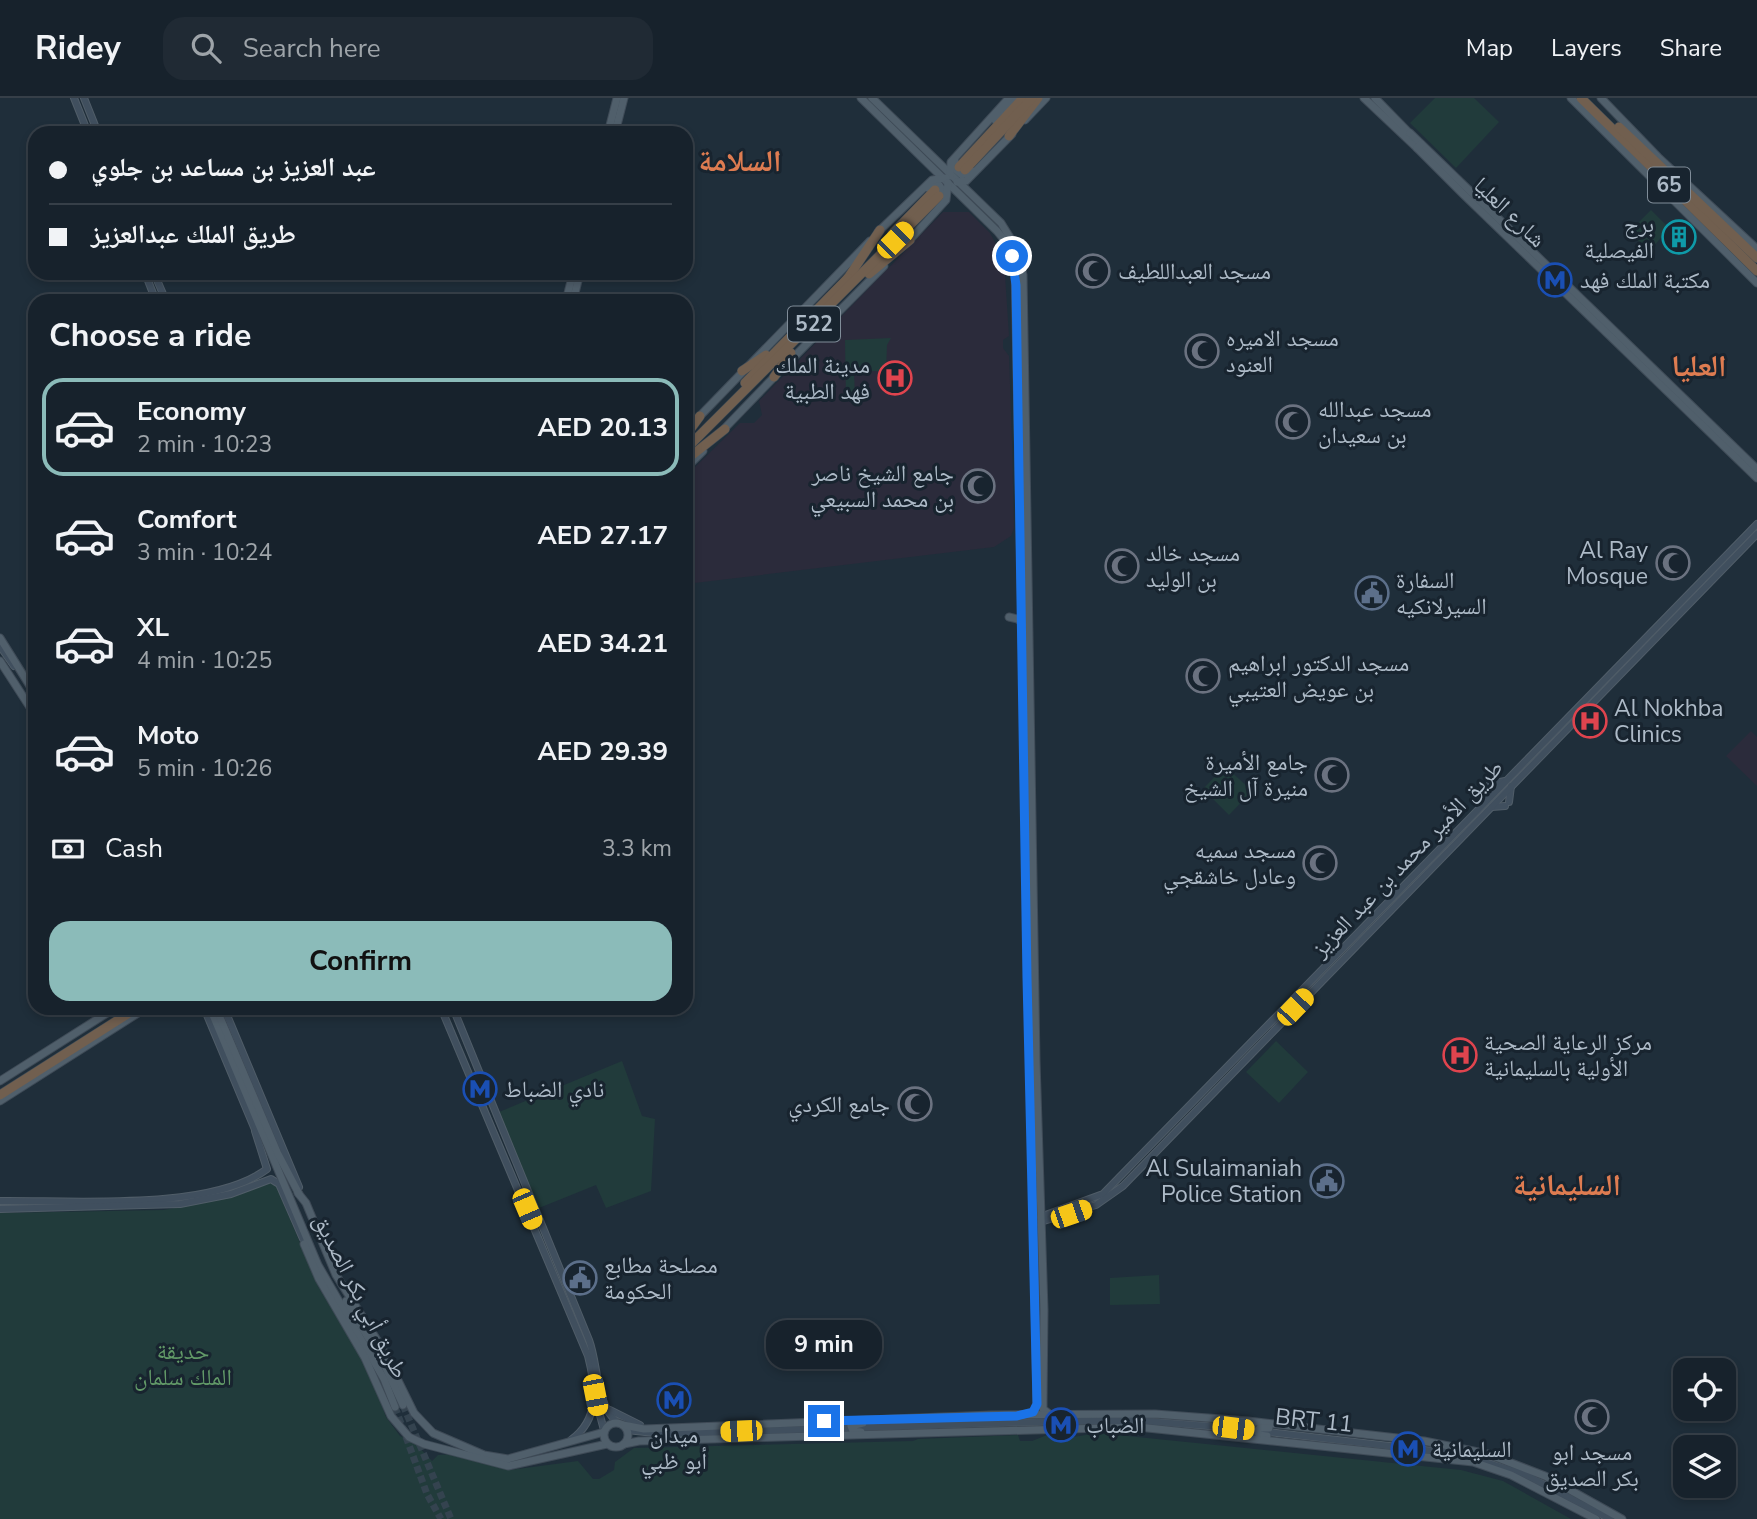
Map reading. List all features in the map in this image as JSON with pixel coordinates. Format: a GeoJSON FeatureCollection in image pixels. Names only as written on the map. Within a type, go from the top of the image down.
{"type":"FeatureCollection","features":[{"type":"Feature","properties":{"kind":"highway"},"geometry":{"type":"LineString","coordinates":[[1023,98],[962,169],[1032,98]]}},
{"type":"Feature","properties":{"kind":"highway"},"geometry":{"type":"LineString","coordinates":[[1009,136],[1038,98]]}},
{"type":"Feature","properties":{"kind":"highway","name":"65"},"geometry":{"type":"LineString","coordinates":[[1581,98],[1726,248],[1757,271]]}},
{"type":"Feature","properties":{"kind":"highway","name":"65"},"geometry":{"type":"LineString","coordinates":[[1590,98],[1755,253]]}},
{"type":"Feature","properties":{"kind":"highway","name":"522"},"geometry":{"type":"LineString","coordinates":[[693,435],[937,193],[818,320],[693,442]]}},
{"type":"Feature","properties":{"kind":"highway"},"geometry":{"type":"LineString","coordinates":[[1711,206],[1755,253]]}},
{"type":"Feature","properties":{"kind":"highway"},"geometry":{"type":"LineString","coordinates":[[1690,214],[1726,248]]}},
{"type":"Feature","properties":{"kind":"highway"},"geometry":{"type":"LineString","coordinates":[[846,281],[880,230]]}},
{"type":"Feature","properties":{"kind":"highway"},"geometry":{"type":"LineString","coordinates":[[840,297],[909,240]]}},
{"type":"Feature","properties":{"kind":"highway"},"geometry":{"type":"LineString","coordinates":[[774,377],[818,320]]}},
{"type":"Feature","properties":{"kind":"highway"},"geometry":{"type":"LineString","coordinates":[[741,371],[800,328]]}},
{"type":"Feature","properties":{"kind":"highway"},"geometry":{"type":"LineString","coordinates":[[693,424],[700,416]]}},
{"type":"Feature","properties":{"kind":"highway"},"geometry":{"type":"LineString","coordinates":[[693,454],[725,429]]}},
{"type":"Feature","properties":{"kind":"highway"},"geometry":{"type":"LineString","coordinates":[[0,1088],[115,1015]]}},
{"type":"Feature","properties":{"kind":"highway"},"geometry":{"type":"LineString","coordinates":[[0,1095],[126,1015]]}},
{"type":"Feature","properties":{"kind":"main road"},"geometry":{"type":"LineString","coordinates":[[74,98],[85,126]]}},
{"type":"Feature","properties":{"kind":"main road"},"geometry":{"type":"LineString","coordinates":[[84,98],[95,126]]}},
{"type":"Feature","properties":{"kind":"main road"},"geometry":{"type":"LineString","coordinates":[[610,126],[617,98]]}},
{"type":"Feature","properties":{"kind":"main road"},"geometry":{"type":"LineString","coordinates":[[617,126],[624,98]]}},
{"type":"Feature","properties":{"kind":"main road"},"geometry":{"type":"LineString","coordinates":[[860,98],[930,165],[983,205]]}},
{"type":"Feature","properties":{"kind":"main road"},"geometry":{"type":"LineString","coordinates":[[872,98],[941,166],[960,195],[1006,242],[1015,267],[1042,1402],[1043,1409],[1052,1416]]}},
{"type":"Feature","properties":{"kind":"main road"},"geometry":{"type":"LineString","coordinates":[[693,461],[946,200],[951,163],[1009,98]]}},
{"type":"Feature","properties":{"kind":"main road"},"geometry":{"type":"LineString","coordinates":[[978,166],[962,175],[956,172],[954,164],[1017,98]]}},
{"type":"Feature","properties":{"kind":"main road"},"geometry":{"type":"LineString","coordinates":[[700,416],[741,371],[932,180],[966,181],[1046,98]]}},
{"type":"Feature","properties":{"kind":"main road","name":"شارع العليا"},"geometry":{"type":"LineString","coordinates":[[1364,98],[1410,137]]}},
{"type":"Feature","properties":{"kind":"main road","name":"شارع العليا"},"geometry":{"type":"LineString","coordinates":[[1375,98],[1419,146],[1757,469]]}},
{"type":"Feature","properties":{"kind":"main road"},"geometry":{"type":"LineString","coordinates":[[1571,98],[1690,214]]}},
{"type":"Feature","properties":{"kind":"main road"},"geometry":{"type":"LineString","coordinates":[[1601,98],[1658,157],[1711,206]]}},
{"type":"Feature","properties":{"kind":"main road"},"geometry":{"type":"LineString","coordinates":[[928,154],[937,159],[947,159],[993,122]]}},
{"type":"Feature","properties":{"kind":"main road"},"geometry":{"type":"LineString","coordinates":[[895,132],[932,174],[908,203]]}},
{"type":"Feature","properties":{"kind":"main road"},"geometry":{"type":"LineString","coordinates":[[978,166],[969,186],[1010,237],[1023,275],[1029,793]]}},
{"type":"Feature","properties":{"kind":"main road"},"geometry":{"type":"LineString","coordinates":[[908,203],[931,185],[939,185],[945,190],[944,199],[919,229]]}},
{"type":"Feature","properties":{"kind":"main road"},"geometry":{"type":"LineString","coordinates":[[1661,187],[1692,224],[1726,248],[1757,283]]}},
{"type":"Feature","properties":{"kind":"main road"},"geometry":{"type":"LineString","coordinates":[[919,229],[952,200],[959,198],[967,202]]}},
{"type":"Feature","properties":{"kind":"main road","name":"شارع العليا"},"geometry":{"type":"LineString","coordinates":[[1658,376],[1757,478]]}},
{"type":"Feature","properties":{"kind":"main road","name":"طريق الأمير محمد بن عبد العزيز"},"geometry":{"type":"LineString","coordinates":[[1509,784],[1592,693],[1757,524]]}},
{"type":"Feature","properties":{"kind":"main road","name":"طريق الأمير محمد بن عبد العزيز"},"geometry":{"type":"LineString","coordinates":[[1038,1221],[1096,1205],[1123,1186],[1487,806],[1757,534]]}},
{"type":"Feature","properties":{"kind":"main road"},"geometry":{"type":"LineString","coordinates":[[1016,611],[1023,603]]}},
{"type":"Feature","properties":{"kind":"main road"},"geometry":{"type":"LineString","coordinates":[[1674,617],[1682,606],[1680,603]]}},
{"type":"Feature","properties":{"kind":"main road"},"geometry":{"type":"LineString","coordinates":[[1009,617],[1018,619],[1023,624]]}},
{"type":"Feature","properties":{"kind":"main road"},"geometry":{"type":"LineString","coordinates":[[0,638],[28,682]]}},
{"type":"Feature","properties":{"kind":"main road"},"geometry":{"type":"LineString","coordinates":[[0,646],[21,671]]}},
{"type":"Feature","properties":{"kind":"main road"},"geometry":{"type":"LineString","coordinates":[[0,655],[9,674]]}},
{"type":"Feature","properties":{"kind":"main road"},"geometry":{"type":"LineString","coordinates":[[0,661],[28,704]]}},
{"type":"Feature","properties":{"kind":"main road"},"geometry":{"type":"LineString","coordinates":[[1588,707],[1582,708],[1592,693]]}},
{"type":"Feature","properties":{"kind":"main road"},"geometry":{"type":"LineString","coordinates":[[1509,784],[1507,804],[1487,806],[1488,786],[1509,784]]}},
{"type":"Feature","properties":{"kind":"main road"},"geometry":{"type":"LineString","coordinates":[[0,1081],[104,1015]]}},
{"type":"Feature","properties":{"kind":"main road"},"geometry":{"type":"LineString","coordinates":[[0,1101],[135,1015]]}},
{"type":"Feature","properties":{"kind":"main road"},"geometry":{"type":"LineString","coordinates":[[207,1015],[268,1167],[245,1184]]}},
{"type":"Feature","properties":{"kind":"main road"},"geometry":{"type":"LineString","coordinates":[[208,1015],[216,1037]]}},
{"type":"Feature","properties":{"kind":"main road","name":"طريق أبي بكر الصديق"},"geometry":{"type":"LineString","coordinates":[[209,1015],[290,1203],[399,1406]]}},
{"type":"Feature","properties":{"kind":"main road"},"geometry":{"type":"LineString","coordinates":[[223,1015],[278,1154],[298,1193],[313,1244]]}},
{"type":"Feature","properties":{"kind":"main road"},"geometry":{"type":"LineString","coordinates":[[224,1015],[336,1275],[382,1348],[414,1413],[426,1428],[449,1442],[503,1458],[607,1444],[614,1447],[663,1434]]}},
{"type":"Feature","properties":{"kind":"main road"},"geometry":{"type":"LineString","coordinates":[[444,1015],[588,1356],[607,1444]]}},
{"type":"Feature","properties":{"kind":"main road"},"geometry":{"type":"LineString","coordinates":[[456,1015],[589,1340],[606,1412],[623,1426],[639,1429],[1017,1416],[1186,1416],[1424,1441],[1502,1458],[1545,1476],[1622,1519]]}},
{"type":"Feature","properties":{"kind":"main road"},"geometry":{"type":"LineString","coordinates":[[255,1131],[277,1169]]}},
{"type":"Feature","properties":{"kind":"main road"},"geometry":{"type":"LineString","coordinates":[[0,1201],[158,1206],[203,1200],[268,1178],[273,1180],[290,1203],[319,1279],[365,1357],[391,1416],[400,1429],[424,1444],[497,1464],[517,1465],[567,1443],[589,1423],[595,1395]]}},
{"type":"Feature","properties":{"kind":"main road"},"geometry":{"type":"LineString","coordinates":[[298,1193],[306,1203]]}},
{"type":"Feature","properties":{"kind":"main road"},"geometry":{"type":"LineString","coordinates":[[0,1209],[39,1204]]}},
{"type":"Feature","properties":{"kind":"main road"},"geometry":{"type":"LineString","coordinates":[[1017,1416],[1033,1412],[1037,1404],[1038,1221]]}},
{"type":"Feature","properties":{"kind":"main road"},"geometry":{"type":"LineString","coordinates":[[313,1244],[318,1233]]}},
{"type":"Feature","properties":{"kind":"main road"},"geometry":{"type":"LineString","coordinates":[[303,1239],[313,1244]]}},
{"type":"Feature","properties":{"kind":"main road"},"geometry":{"type":"LineString","coordinates":[[603,1400],[612,1413],[628,1421],[657,1427]]}},
{"type":"Feature","properties":{"kind":"main road"},"geometry":{"type":"LineString","coordinates":[[1186,1416],[1248,1426],[1261,1436],[1330,1446]]}},
{"type":"Feature","properties":{"kind":"main road"},"geometry":{"type":"LineString","coordinates":[[784,1437],[841,1432],[855,1423],[898,1419]]}},
{"type":"Feature","properties":{"kind":"main road","name":"BRT 11"},"geometry":{"type":"LineString","coordinates":[[663,1434],[1144,1421],[1448,1452],[1484,1460],[1543,1483],[1610,1519]]}},
{"type":"Feature","properties":{"kind":"main road"},"geometry":{"type":"LineString","coordinates":[[801,1422],[843,1424],[856,1432],[1169,1428],[1246,1434],[1261,1427],[1333,1432]]}},
{"type":"Feature","properties":{"kind":"main road"},"geometry":{"type":"LineString","coordinates":[[567,1443],[604,1431],[612,1423],[663,1434]]}},
{"type":"Feature","properties":{"kind":"main road"},"geometry":{"type":"LineString","coordinates":[[623,1426],[625,1443]]}},
{"type":"Feature","properties":{"kind":"main road"},"geometry":{"type":"LineString","coordinates":[[1169,1428],[1452,1458],[1491,1467],[1596,1519]]}},
{"type":"Feature","properties":{"kind":"main road"},"geometry":{"type":"LineString","coordinates":[[625,1443],[912,1432]]}},
{"type":"Feature","properties":{"kind":"shaded area","name":"مدينة الملك فهد الطبية"},"geometry":{"type":"Polygon","coordinates":[[[943,212],[969,212],[990,233],[1004,259],[1009,336],[1003,340],[1003,348],[1009,356],[1012,441],[1014,528],[1011,536],[994,547],[693,583],[693,469],[740,423],[754,423],[762,415],[759,401],[943,212]]]}},
{"type":"Feature","properties":{"kind":"shaded area"},"geometry":{"type":"Polygon","coordinates":[[[1751,731],[1757,737],[1757,786],[1726,756],[1751,731]]]}},
{"type":"Feature","properties":{"kind":"green space"},"geometry":{"type":"Polygon","coordinates":[[[1435,98],[1474,98],[1499,122],[1456,168],[1410,123],[1435,98]]]}},
{"type":"Feature","properties":{"kind":"green space"},"geometry":{"type":"Polygon","coordinates":[[[1651,210],[1669,228],[1649,252],[1629,232],[1651,210]]]}},
{"type":"Feature","properties":{"kind":"green space"},"geometry":{"type":"Polygon","coordinates":[[[891,338],[887,345],[886,371],[854,371],[855,399],[846,399],[845,340],[891,338]]]}},
{"type":"Feature","properties":{"kind":"green space"},"geometry":{"type":"Polygon","coordinates":[[[1225,766],[1252,791],[1229,815],[1203,789],[1225,766]]]}},
{"type":"Feature","properties":{"kind":"green space"},"geometry":{"type":"Polygon","coordinates":[[[1276,1041],[1308,1072],[1279,1103],[1246,1072],[1276,1041]]]}},
{"type":"Feature","properties":{"kind":"green space"},"geometry":{"type":"Polygon","coordinates":[[[622,1061],[642,1116],[655,1119],[651,1191],[606,1208],[596,1185],[539,1208],[499,1112],[622,1061]]]}},
{"type":"Feature","properties":{"kind":"green space","name":"حديقة الملك سلمان"},"geometry":{"type":"Polygon","coordinates":[[[270,1181],[275,1183],[319,1288],[370,1373],[386,1417],[400,1436],[414,1442],[432,1461],[438,1455],[457,1454],[510,1470],[578,1461],[593,1479],[599,1479],[614,1470],[615,1462],[634,1448],[913,1441],[1018,1435],[1020,1441],[1032,1441],[1047,1435],[1073,1437],[1098,1433],[1461,1470],[1503,1481],[1571,1519],[0,1519],[0,1213],[163,1210],[203,1203],[270,1181]]]}},
{"type":"Feature","properties":{"kind":"green space"},"geometry":{"type":"Polygon","coordinates":[[[1159,1275],[1160,1304],[1110,1305],[1110,1278],[1159,1275]]]}},
{"type":"Feature","properties":{"kind":"tunnel"},"geometry":{"type":"LineString","coordinates":[[403,1405],[451,1519]]}},
{"type":"Feature","properties":{"kind":"tunnel"},"geometry":{"type":"LineString","coordinates":[[395,1407],[427,1494],[441,1519]]}},
{"type":"Feature","properties":{"kind":"place","name":"برج الفيصلية"},"geometry":{"type":"Point","coordinates":[1679,237]}},
{"type":"Feature","properties":{"kind":"place","name":"مسجد العبداللطيف"},"geometry":{"type":"Point","coordinates":[1093,271]}},
{"type":"Feature","properties":{"kind":"place","name":"مكتبة الملك فهد"},"geometry":{"type":"Point","coordinates":[1555,280]}},
{"type":"Feature","properties":{"kind":"place","name":"مسجد الاميره العنود"},"geometry":{"type":"Point","coordinates":[1202,351]}},
{"type":"Feature","properties":{"kind":"place","name":"مدينة الملك فهد الطبية"},"geometry":{"type":"Point","coordinates":[895,378]}},
{"type":"Feature","properties":{"kind":"place","name":"مسجد عبدالله بن سعيدان"},"geometry":{"type":"Point","coordinates":[1293,422]}},
{"type":"Feature","properties":{"kind":"place","name":"جامع الشيخ ناصر بن محمد السبيعي"},"geometry":{"type":"Point","coordinates":[978,486]}},
{"type":"Feature","properties":{"kind":"place","name":"Al Ray Mosque"},"geometry":{"type":"Point","coordinates":[1673,563]}},
{"type":"Feature","properties":{"kind":"place","name":"مسجد خالد بن الوليد"},"geometry":{"type":"Point","coordinates":[1122,566]}},
{"type":"Feature","properties":{"kind":"place","name":"السفارة السيرلانكيه"},"geometry":{"type":"Point","coordinates":[1372,593]}},
{"type":"Feature","properties":{"kind":"place","name":"مسجد الدكتور ابراهيم بن عويض العتيبي"},"geometry":{"type":"Point","coordinates":[1203,676]}},
{"type":"Feature","properties":{"kind":"place","name":"Al Nokhba Clinics"},"geometry":{"type":"Point","coordinates":[1590,721]}},
{"type":"Feature","properties":{"kind":"place","name":"جامع الأميرة منيرة آل الشيخ"},"geometry":{"type":"Point","coordinates":[1332,775]}},
{"type":"Feature","properties":{"kind":"place","name":"مسجد سميه وعادل خاشقجي"},"geometry":{"type":"Point","coordinates":[1320,863]}},
{"type":"Feature","properties":{"kind":"place","name":"مركز الرعاية الصحية الأولية بالسليمانية"},"geometry":{"type":"Point","coordinates":[1460,1055]}},
{"type":"Feature","properties":{"kind":"place","name":"نادي الضباط"},"geometry":{"type":"Point","coordinates":[480,1089]}},
{"type":"Feature","properties":{"kind":"place","name":"جامع الكردي"},"geometry":{"type":"Point","coordinates":[915,1104]}},
{"type":"Feature","properties":{"kind":"place","name":"Al Sulaimaniah Police Station"},"geometry":{"type":"Point","coordinates":[1327,1181]}},
{"type":"Feature","properties":{"kind":"place","name":"مصلحة مطابع الحكومة"},"geometry":{"type":"Point","coordinates":[580,1278]}},
{"type":"Feature","properties":{"kind":"place","name":"ميدان أبو ظبي"},"geometry":{"type":"Point","coordinates":[674,1400]}},
{"type":"Feature","properties":{"kind":"place","name":"مسجد ابو بكر الصديق"},"geometry":{"type":"Point","coordinates":[1592,1417]}},
{"type":"Feature","properties":{"kind":"place","name":"الضباب"},"geometry":{"type":"Point","coordinates":[1061,1425]}},
{"type":"Feature","properties":{"kind":"place","name":"السليمانية"},"geometry":{"type":"Point","coordinates":[1408,1449]}},
{"type":"Feature","properties":{"kind":"district","name":"السلامة"},"geometry":{"type":"Point","coordinates":[740,161]}},
{"type":"Feature","properties":{"kind":"district","name":"العليا"},"geometry":{"type":"Point","coordinates":[1699,366]}},
{"type":"Feature","properties":{"kind":"district","name":"السليمانية"},"geometry":{"type":"Point","coordinates":[1567,1185]}},
{"type":"Feature","properties":{"kind":"route"},"geometry":{"type":"LineString","coordinates":[[824,1421],[1017,1416],[1033,1412],[1037,1404],[1034,1180],[1027,978],[1024,638],[1016,285],[1012,256]]}}]}
